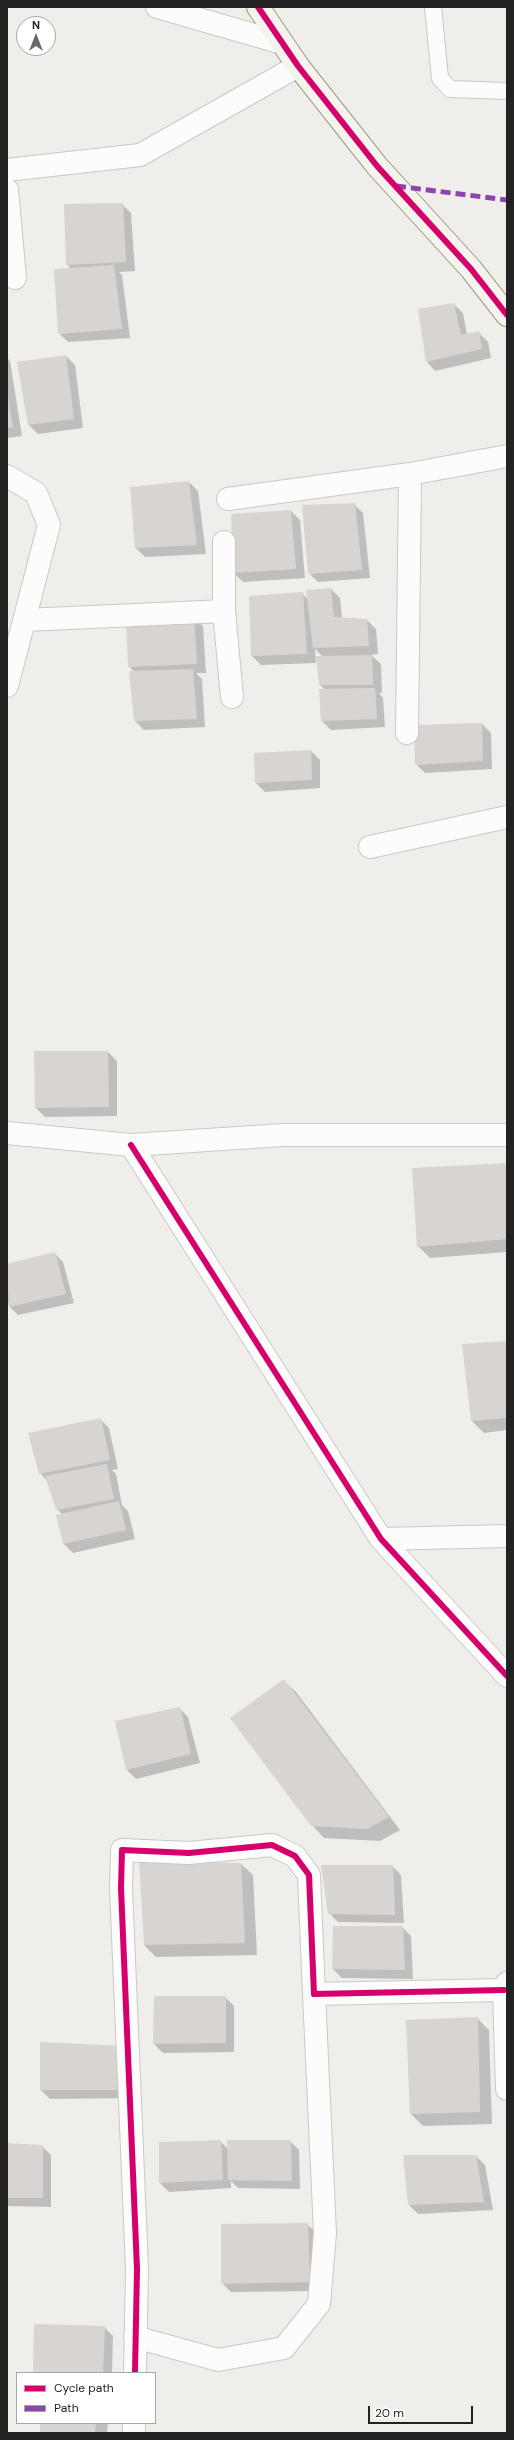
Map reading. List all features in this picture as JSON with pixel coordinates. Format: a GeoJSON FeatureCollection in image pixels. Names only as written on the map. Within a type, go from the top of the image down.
{"type":"FeatureCollection","features":[{"type":"Feature","properties":{"kind":"street"},"geometry":{"type":"LineString","coordinates":[[157,7],[282,43]]}},
{"type":"Feature","properties":{"kind":"street"},"geometry":{"type":"LineString","coordinates":[[258,7],[298,66],[377,166],[471,269],[507,314]]}},
{"type":"Feature","properties":{"kind":"street"},"geometry":{"type":"LineString","coordinates":[[7,170],[140,155],[298,66]]}},
{"type":"Feature","properties":{"kind":"street"},"geometry":{"type":"LineString","coordinates":[[7,190],[14,278]]}},
{"type":"Feature","properties":{"kind":"street"},"geometry":{"type":"LineString","coordinates":[[228,499],[410,474],[507,456]]}},
{"type":"Feature","properties":{"kind":"street"},"geometry":{"type":"LineString","coordinates":[[407,733],[410,474]]}},
{"type":"Feature","properties":{"kind":"street"},"geometry":{"type":"LineString","coordinates":[[7,476],[36,493],[49,525],[7,686]]}},
{"type":"Feature","properties":{"kind":"street"},"geometry":{"type":"LineString","coordinates":[[224,542],[224,611],[232,697]]}},
{"type":"Feature","properties":{"kind":"street"},"geometry":{"type":"LineString","coordinates":[[25,620],[224,611]]}},
{"type":"Feature","properties":{"kind":"street"},"geometry":{"type":"LineString","coordinates":[[370,847],[507,817]]}},
{"type":"Feature","properties":{"kind":"street"},"geometry":{"type":"LineString","coordinates":[[7,1133],[131,1145],[283,1135],[507,1135]]}},
{"type":"Feature","properties":{"kind":"street"},"geometry":{"type":"LineString","coordinates":[[131,1145],[381,1540],[507,1676]]}},
{"type":"Feature","properties":{"kind":"street"},"geometry":{"type":"LineString","coordinates":[[381,1540],[507,1536]]}},
{"type":"Feature","properties":{"kind":"street"},"geometry":{"type":"LineString","coordinates":[[135,2337],[218,2360],[284,2348],[319,2304],[325,2232],[309,1875],[295,1856],[272,1844],[188,1853],[122,1850],[121,1888],[137,2269],[135,2337],[135,2372]]}},
{"type":"Feature","properties":{"kind":"street"},"geometry":{"type":"LineString","coordinates":[[314,1994],[506,1986],[507,2089]]}},
{"type":"Feature","properties":{"kind":"lane"},"geometry":{"type":"LineString","coordinates":[[433,7],[440,78],[450,89],[507,91]]}},
{"type":"Feature","properties":{"kind":"building"},"geometry":{"type":"Polygon","coordinates":[[[123,203],[126,262],[66,265],[64,204],[123,203]]]}},
{"type":"Feature","properties":{"kind":"building"},"geometry":{"type":"Polygon","coordinates":[[[114,265],[122,329],[58,334],[54,269],[114,265]]]}},
{"type":"Feature","properties":{"kind":"building"},"geometry":{"type":"Polygon","coordinates":[[[454,303],[461,335],[479,331],[482,349],[426,362],[418,309],[454,303]]]}},
{"type":"Feature","properties":{"kind":"building"},"geometry":{"type":"Polygon","coordinates":[[[66,355],[74,419],[28,425],[17,362],[66,355]]]}},
{"type":"Feature","properties":{"kind":"building"},"geometry":{"type":"Polygon","coordinates":[[[7,392],[13,427],[7,428],[7,392]]]}},
{"type":"Feature","properties":{"kind":"building"},"geometry":{"type":"Polygon","coordinates":[[[189,481],[197,545],[135,548],[130,487],[189,481]]]}},
{"type":"Feature","properties":{"kind":"building"},"geometry":{"type":"Polygon","coordinates":[[[355,503],[362,570],[308,574],[302,505],[355,503]]]}},
{"type":"Feature","properties":{"kind":"building"},"geometry":{"type":"Polygon","coordinates":[[[291,510],[296,569],[233,573],[231,514],[291,510]]]}},
{"type":"Feature","properties":{"kind":"building"},"geometry":{"type":"Polygon","coordinates":[[[331,588],[334,617],[367,619],[369,646],[313,648],[306,590],[331,588]]]}},
{"type":"Feature","properties":{"kind":"building"},"geometry":{"type":"Polygon","coordinates":[[[303,592],[307,654],[251,656],[249,596],[303,592]]]}},
{"type":"Feature","properties":{"kind":"building"},"geometry":{"type":"Polygon","coordinates":[[[194,616],[197,664],[128,667],[126,619],[194,616]]]}},
{"type":"Feature","properties":{"kind":"building"},"geometry":{"type":"Polygon","coordinates":[[[372,655],[373,685],[319,685],[316,656],[372,655]]]}},
{"type":"Feature","properties":{"kind":"building"},"geometry":{"type":"Polygon","coordinates":[[[193,669],[197,719],[134,721],[129,671],[193,669]]]}},
{"type":"Feature","properties":{"kind":"building"},"geometry":{"type":"Polygon","coordinates":[[[375,688],[377,719],[321,721],[319,689],[375,688]]]}},
{"type":"Feature","properties":{"kind":"building"},"geometry":{"type":"Polygon","coordinates":[[[482,723],[483,761],[415,765],[414,725],[482,723]]]}},
{"type":"Feature","properties":{"kind":"building"},"geometry":{"type":"Polygon","coordinates":[[[311,750],[312,780],[255,783],[254,753],[311,750]]]}},
{"type":"Feature","properties":{"kind":"building"},"geometry":{"type":"Polygon","coordinates":[[[34,1051],[108,1051],[109,1107],[35,1108],[34,1051]]]}},
{"type":"Feature","properties":{"kind":"building"},"geometry":{"type":"Polygon","coordinates":[[[507,1163],[507,1239],[417,1247],[412,1168],[507,1163]]]}},
{"type":"Feature","properties":{"kind":"building"},"geometry":{"type":"Polygon","coordinates":[[[55,1252],[66,1294],[9,1307],[7,1264],[55,1252]]]}},
{"type":"Feature","properties":{"kind":"building"},"geometry":{"type":"Polygon","coordinates":[[[507,1341],[507,1418],[471,1421],[462,1344],[507,1341]]]}},
{"type":"Feature","properties":{"kind":"building"},"geometry":{"type":"Polygon","coordinates":[[[101,1418],[110,1460],[39,1474],[28,1433],[101,1418]]]}},
{"type":"Feature","properties":{"kind":"building"},"geometry":{"type":"Polygon","coordinates":[[[107,1464],[114,1499],[56,1510],[45,1476],[107,1464]]]}},
{"type":"Feature","properties":{"kind":"building"},"geometry":{"type":"Polygon","coordinates":[[[119,1501],[126,1530],[63,1544],[56,1515],[119,1501]]]}},
{"type":"Feature","properties":{"kind":"building"},"geometry":{"type":"Polygon","coordinates":[[[284,1679],[389,1817],[367,1829],[311,1826],[230,1718],[284,1679]]]}},
{"type":"Feature","properties":{"kind":"building"},"geometry":{"type":"Polygon","coordinates":[[[180,1707],[191,1754],[126,1770],[115,1721],[180,1707]]]}},
{"type":"Feature","properties":{"kind":"building"},"geometry":{"type":"Polygon","coordinates":[[[139,1861],[241,1863],[245,1943],[144,1945],[139,1861]]]}},
{"type":"Feature","properties":{"kind":"building"},"geometry":{"type":"Polygon","coordinates":[[[321,1865],[393,1865],[395,1915],[328,1914],[321,1865]]]}},
{"type":"Feature","properties":{"kind":"building"},"geometry":{"type":"Polygon","coordinates":[[[333,1926],[403,1926],[405,1970],[332,1969],[333,1926]]]}},
{"type":"Feature","properties":{"kind":"building"},"geometry":{"type":"Polygon","coordinates":[[[154,1996],[226,1996],[226,2043],[153,2044],[154,1996]]]}},
{"type":"Feature","properties":{"kind":"building"},"geometry":{"type":"Polygon","coordinates":[[[478,2017],[480,2112],[410,2114],[406,2020],[478,2017]]]}},
{"type":"Feature","properties":{"kind":"building"},"geometry":{"type":"Polygon","coordinates":[[[40,2042],[125,2046],[126,2090],[40,2090],[40,2042]]]}},
{"type":"Feature","properties":{"kind":"building"},"geometry":{"type":"Polygon","coordinates":[[[221,2140],[223,2180],[159,2183],[159,2142],[221,2140]]]}},
{"type":"Feature","properties":{"kind":"building"},"geometry":{"type":"Polygon","coordinates":[[[227,2140],[291,2140],[292,2181],[228,2180],[227,2140]]]}},
{"type":"Feature","properties":{"kind":"building"},"geometry":{"type":"Polygon","coordinates":[[[7,2143],[43,2145],[43,2198],[7,2198],[7,2143]]]}},
{"type":"Feature","properties":{"kind":"building"},"geometry":{"type":"Polygon","coordinates":[[[403,2155],[476,2155],[484,2202],[408,2205],[403,2155]]]}},
{"type":"Feature","properties":{"kind":"building"},"geometry":{"type":"Polygon","coordinates":[[[308,2223],[310,2282],[221,2284],[221,2224],[308,2223]]]}},
{"type":"Feature","properties":{"kind":"building"},"geometry":{"type":"Polygon","coordinates":[[[34,2324],[105,2326],[103,2372],[33,2372],[34,2324]]]}},
{"type":"Feature","properties":{"kind":"building"},"geometry":{"type":"Polygon","coordinates":[[[40,2424],[96,2424],[95,2433],[40,2433],[40,2424]]]}},
{"type":"Feature","properties":{"kind":"marked path"},"geometry":{"type":"LineString","coordinates":[[396,186],[507,200]]}},
{"type":"Feature","properties":{"kind":"cycle path"},"geometry":{"type":"LineString","coordinates":[[258,7],[298,66],[377,166],[471,269],[507,315]]}},
{"type":"Feature","properties":{"kind":"cycle path"},"geometry":{"type":"LineString","coordinates":[[131,1145],[381,1539],[507,1676]]}},
{"type":"Feature","properties":{"kind":"cycle path"},"geometry":{"type":"LineString","coordinates":[[135,2372],[137,2269],[121,1888],[122,1850],[189,1853],[272,1845],[295,1856],[309,1875],[314,1994],[504,1990]]}}]}
